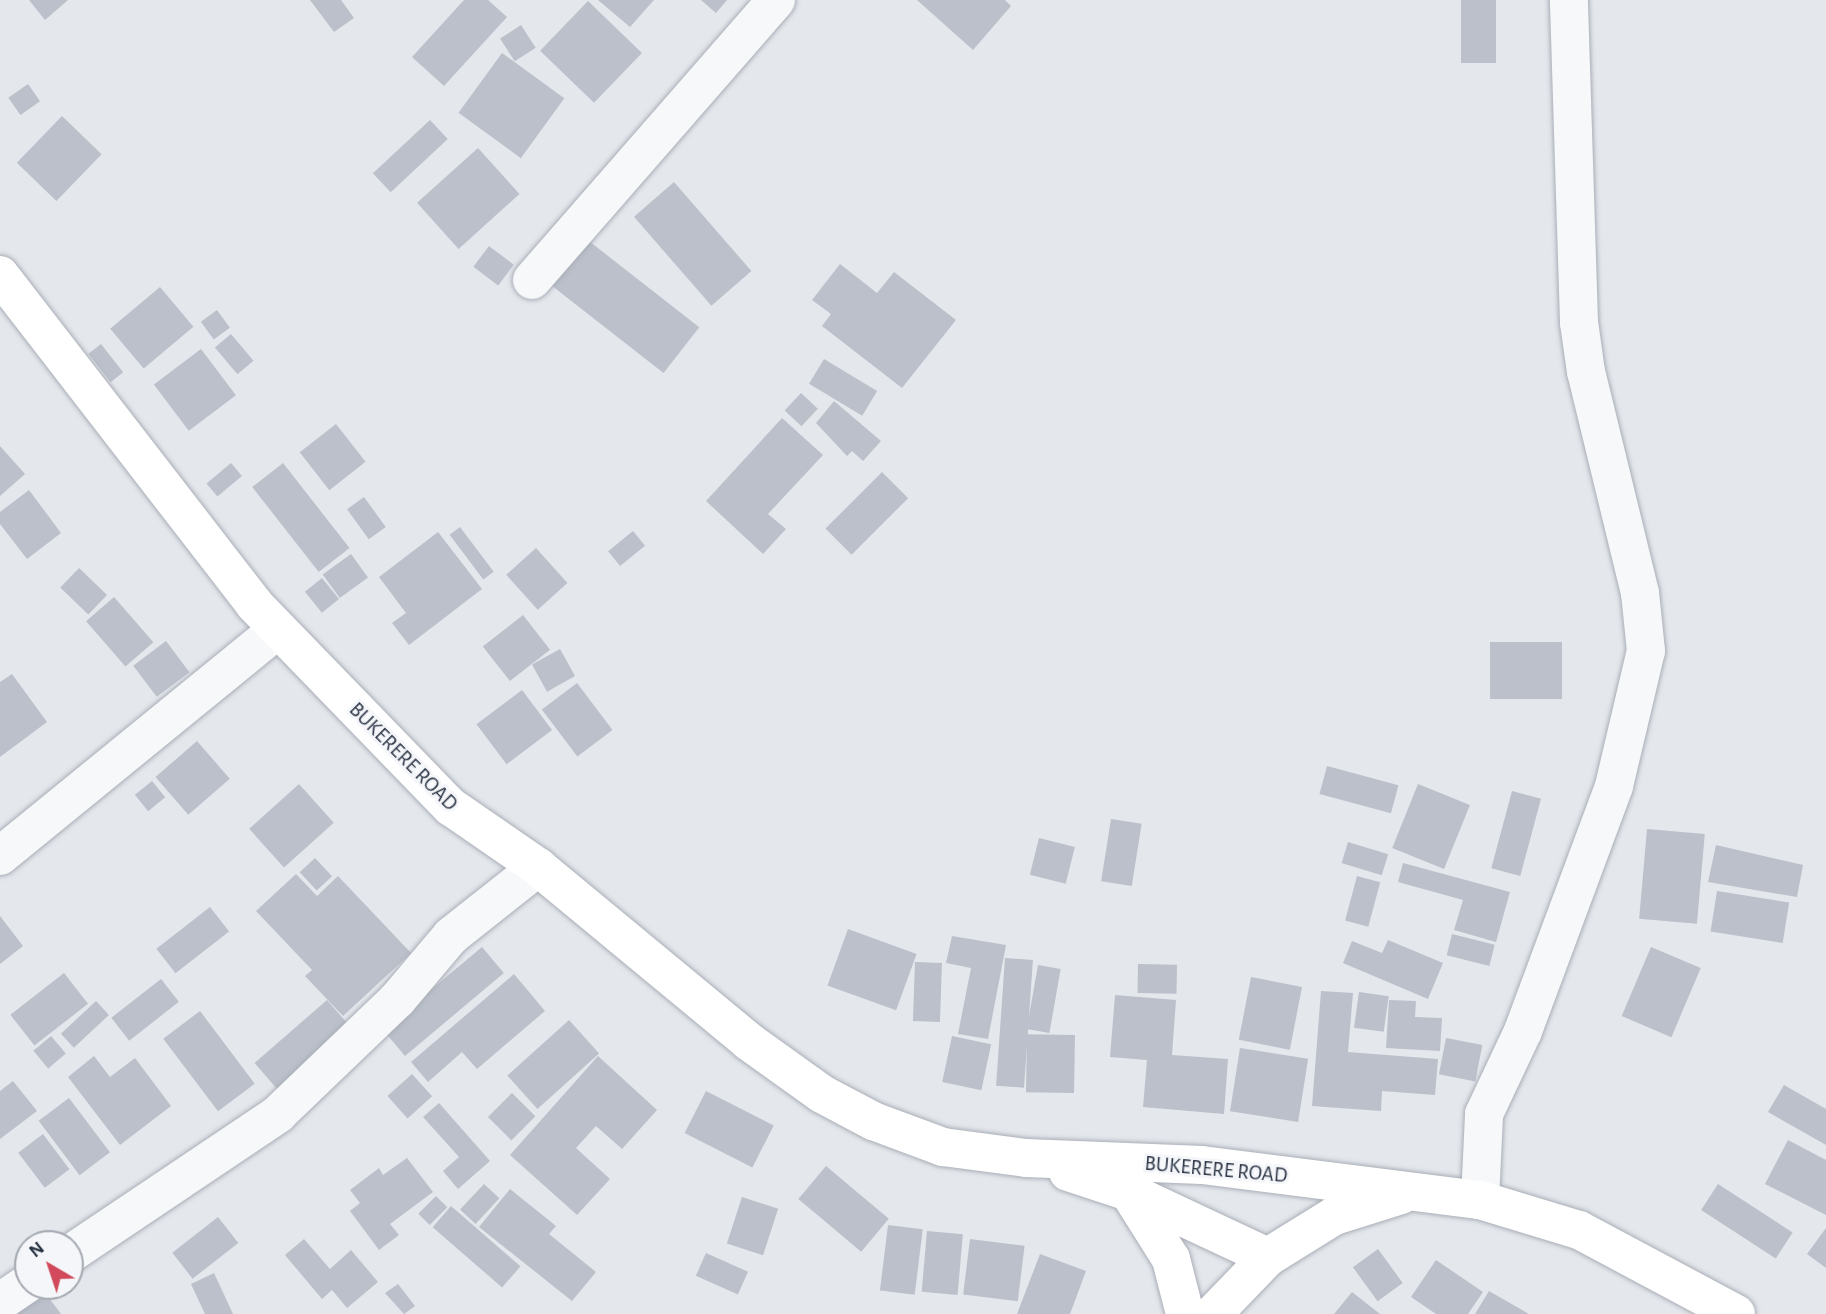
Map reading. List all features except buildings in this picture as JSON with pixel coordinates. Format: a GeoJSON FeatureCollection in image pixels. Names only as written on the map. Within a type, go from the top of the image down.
{"type":"FeatureCollection","features":[{"type":"Feature","properties":{"kind":"street"},"geometry":{"type":"LineString","coordinates":[[531,280],[776,0]]}},
{"type":"Feature","properties":{"kind":"street"},"geometry":{"type":"LineString","coordinates":[[1480,1200],[1484,1114],[1523,1031],[1614,786],[1646,651],[1640,593],[1586,372],[1580,322],[1569,0]]}},
{"type":"Feature","properties":{"kind":"street","name":"BUKERERE ROAD"},"geometry":{"type":"LineString","coordinates":[[0,275],[277,630],[451,807],[538,867],[748,1041],[822,1094],[873,1121],[943,1147],[1026,1158],[1202,1166],[1347,1182],[1403,1195],[1480,1200],[1580,1230],[1736,1314]]}},
{"type":"Feature","properties":{"kind":"street"},"geometry":{"type":"LineString","coordinates":[[0,856],[277,630]]}},
{"type":"Feature","properties":{"kind":"street"},"geometry":{"type":"LineString","coordinates":[[84,1245],[278,1114],[397,1000],[451,936],[538,867]]}},
{"type":"Feature","properties":{"kind":"street","name":"BUKERERE ROAD"},"geometry":{"type":"LineString","coordinates":[[1026,1158],[1129,1192],[1268,1257]]}},
{"type":"Feature","properties":{"kind":"street"},"geometry":{"type":"LineString","coordinates":[[1129,1192],[1171,1259],[1185,1314]]}},
{"type":"Feature","properties":{"kind":"street","name":"BUKERERE ROAD"},"geometry":{"type":"LineString","coordinates":[[1213,1314],[1268,1257],[1334,1216],[1403,1195]]}}]}
